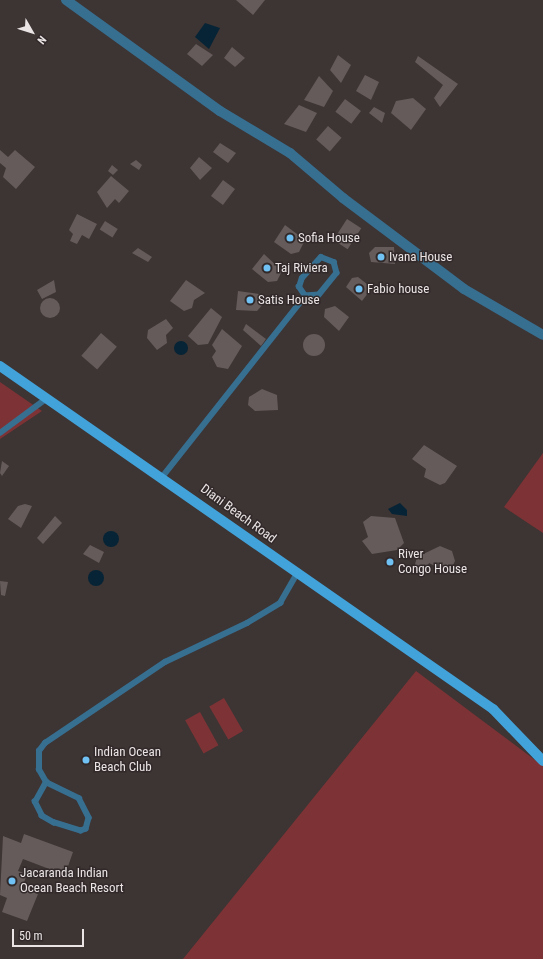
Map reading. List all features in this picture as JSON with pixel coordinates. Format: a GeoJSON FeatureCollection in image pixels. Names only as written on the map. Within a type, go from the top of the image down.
{"type":"FeatureCollection","features":[{"type":"Feature","properties":{"kind":"main road","name":"Diani Beach Road"},"geometry":{"type":"LineString","coordinates":[[0,366],[46,399],[164,476],[506,719],[543,761]]}},
{"type":"Feature","properties":{"kind":"street"},"geometry":{"type":"LineString","coordinates":[[66,0],[220,111],[290,153],[343,198],[464,289],[543,336]]}},
{"type":"Feature","properties":{"kind":"lane"},"geometry":{"type":"LineString","coordinates":[[321,257],[334,262],[338,268],[327,287],[313,298],[306,296],[299,287],[308,268],[321,257]]}},
{"type":"Feature","properties":{"kind":"lane"},"geometry":{"type":"LineString","coordinates":[[164,476],[306,296]]}},
{"type":"Feature","properties":{"kind":"lane"},"geometry":{"type":"LineString","coordinates":[[0,433],[46,399]]}},
{"type":"Feature","properties":{"kind":"lane"},"geometry":{"type":"LineString","coordinates":[[46,782],[35,802],[42,816],[81,832],[86,829],[90,818],[79,798],[46,782],[39,770],[39,750],[45,743],[165,662],[247,623],[280,603],[298,572]]}},
{"type":"Feature","properties":{"kind":"shaded area"},"geometry":{"type":"Polygon","coordinates":[[[0,382],[42,411],[0,439],[0,382]]]}},
{"type":"Feature","properties":{"kind":"shaded area"},"geometry":{"type":"Polygon","coordinates":[[[543,453],[543,533],[504,507],[543,453]]]}},
{"type":"Feature","properties":{"kind":"shaded area"},"geometry":{"type":"Polygon","coordinates":[[[416,671],[543,766],[543,959],[183,959],[416,671]]]}},
{"type":"Feature","properties":{"kind":"shaded area"},"geometry":{"type":"Polygon","coordinates":[[[224,698],[243,731],[228,739],[209,706],[224,698]]]}},
{"type":"Feature","properties":{"kind":"shaded area"},"geometry":{"type":"Polygon","coordinates":[[[200,712],[218,745],[204,753],[185,720],[200,712]]]}},
{"type":"Feature","properties":{"kind":"water"},"geometry":{"type":"Polygon","coordinates":[[[205,23],[220,28],[209,49],[195,37],[205,23]]]}},
{"type":"Feature","properties":{"kind":"water"},"geometry":{"type":"Polygon","coordinates":[[[178,341],[184,341],[188,345],[188,351],[184,355],[178,355],[174,351],[174,345],[178,341]]]}},
{"type":"Feature","properties":{"kind":"water"},"geometry":{"type":"Polygon","coordinates":[[[400,503],[407,510],[407,516],[392,514],[388,509],[400,503]]]}},
{"type":"Feature","properties":{"kind":"water"},"geometry":{"type":"Polygon","coordinates":[[[111,531],[117,533],[119,539],[117,545],[111,547],[105,545],[103,539],[105,533],[111,531]]]}},
{"type":"Feature","properties":{"kind":"water"},"geometry":{"type":"Polygon","coordinates":[[[96,570],[102,572],[104,578],[102,584],[96,586],[90,584],[88,578],[90,572],[96,570]]]}},
{"type":"Feature","properties":{"kind":"building"},"geometry":{"type":"Polygon","coordinates":[[[236,0],[265,0],[253,15],[236,0]]]}},
{"type":"Feature","properties":{"kind":"building"},"geometry":{"type":"Polygon","coordinates":[[[196,44],[213,55],[202,66],[187,54],[196,44]]]}},
{"type":"Feature","properties":{"kind":"building"},"geometry":{"type":"Polygon","coordinates":[[[232,47],[245,58],[235,67],[224,58],[232,47]]]}},
{"type":"Feature","properties":{"kind":"building"},"geometry":{"type":"Polygon","coordinates":[[[338,55],[351,65],[341,83],[330,70],[338,55]]]}},
{"type":"Feature","properties":{"kind":"building"},"geometry":{"type":"Polygon","coordinates":[[[418,56],[458,84],[440,107],[434,98],[443,85],[415,62],[418,56]]]}},
{"type":"Feature","properties":{"kind":"building"},"geometry":{"type":"Polygon","coordinates":[[[365,75],[379,82],[371,100],[356,91],[365,75]]]}},
{"type":"Feature","properties":{"kind":"building"},"geometry":{"type":"Polygon","coordinates":[[[319,76],[333,91],[324,107],[304,100],[319,76]]]}},
{"type":"Feature","properties":{"kind":"building"},"geometry":{"type":"Polygon","coordinates":[[[413,98],[426,109],[411,130],[391,113],[396,101],[413,98]]]}},
{"type":"Feature","properties":{"kind":"building"},"geometry":{"type":"Polygon","coordinates":[[[345,99],[361,111],[351,124],[335,112],[345,99]]]}},
{"type":"Feature","properties":{"kind":"building"},"geometry":{"type":"Polygon","coordinates":[[[299,105],[317,113],[306,132],[284,124],[299,105]]]}},
{"type":"Feature","properties":{"kind":"building"},"geometry":{"type":"Polygon","coordinates":[[[374,107],[385,113],[382,123],[369,113],[374,107]]]}},
{"type":"Feature","properties":{"kind":"building"},"geometry":{"type":"Polygon","coordinates":[[[328,126],[342,138],[330,151],[316,140],[328,126]]]}},
{"type":"Feature","properties":{"kind":"building"},"geometry":{"type":"Polygon","coordinates":[[[220,143],[236,153],[228,163],[213,152],[220,143]]]}},
{"type":"Feature","properties":{"kind":"building"},"geometry":{"type":"Polygon","coordinates":[[[0,150],[8,157],[15,150],[35,167],[16,189],[3,177],[6,168],[0,163],[0,150]]]}},
{"type":"Feature","properties":{"kind":"building"},"geometry":{"type":"Polygon","coordinates":[[[199,157],[212,168],[200,180],[190,168],[199,157]]]}},
{"type":"Feature","properties":{"kind":"building"},"geometry":{"type":"Polygon","coordinates":[[[136,160],[142,165],[139,170],[130,164],[136,160]]]}},
{"type":"Feature","properties":{"kind":"building"},"geometry":{"type":"Polygon","coordinates":[[[112,165],[118,170],[113,175],[108,171],[112,165]]]}},
{"type":"Feature","properties":{"kind":"building"},"geometry":{"type":"Polygon","coordinates":[[[111,176],[129,191],[119,203],[115,199],[107,208],[97,192],[111,176]]]}},
{"type":"Feature","properties":{"kind":"building"},"geometry":{"type":"Polygon","coordinates":[[[223,180],[235,189],[223,205],[211,196],[223,180]]]}},
{"type":"Feature","properties":{"kind":"building"},"geometry":{"type":"Polygon","coordinates":[[[77,214],[97,224],[89,239],[82,235],[77,244],[70,241],[73,234],[69,230],[77,214]]]}},
{"type":"Feature","properties":{"kind":"building"},"geometry":{"type":"Polygon","coordinates":[[[347,219],[361,228],[348,249],[333,240],[347,219]]]}},
{"type":"Feature","properties":{"kind":"building"},"geometry":{"type":"Polygon","coordinates":[[[105,221],[118,229],[112,237],[100,229],[105,221]]]}},
{"type":"Feature","properties":{"kind":"building","name":"Sofia House"},"geometry":{"type":"Polygon","coordinates":[[[285,225],[305,240],[299,252],[291,254],[274,242],[285,225]]]}},
{"type":"Feature","properties":{"kind":"building","name":"Ivana House"},"geometry":{"type":"Polygon","coordinates":[[[375,247],[394,247],[395,264],[371,262],[369,253],[375,247]]]}},
{"type":"Feature","properties":{"kind":"building"},"geometry":{"type":"Polygon","coordinates":[[[138,248],[152,257],[148,262],[132,253],[138,248]]]}},
{"type":"Feature","properties":{"kind":"building","name":"Taj Riviera"},"geometry":{"type":"Polygon","coordinates":[[[264,254],[282,271],[277,281],[268,282],[252,269],[264,254]]]}},
{"type":"Feature","properties":{"kind":"building","name":"Fabio house"},"geometry":{"type":"Polygon","coordinates":[[[358,277],[372,288],[362,301],[346,287],[352,278],[358,277]]]}},
{"type":"Feature","properties":{"kind":"building"},"geometry":{"type":"Polygon","coordinates":[[[54,280],[56,292],[42,299],[37,290],[54,280]]]}},
{"type":"Feature","properties":{"kind":"building"},"geometry":{"type":"Polygon","coordinates":[[[186,280],[205,293],[194,300],[192,308],[184,311],[170,301],[186,280]]]}},
{"type":"Feature","properties":{"kind":"building","name":"Satis House"},"geometry":{"type":"Polygon","coordinates":[[[238,291],[259,294],[264,303],[257,311],[236,310],[238,291]]]}},
{"type":"Feature","properties":{"kind":"building"},"geometry":{"type":"Polygon","coordinates":[[[50,298],[57,301],[60,308],[57,315],[50,318],[43,315],[40,308],[43,301],[50,298]]]}},
{"type":"Feature","properties":{"kind":"building"},"geometry":{"type":"Polygon","coordinates":[[[335,306],[349,317],[339,331],[324,317],[325,309],[335,306]]]}},
{"type":"Feature","properties":{"kind":"building"},"geometry":{"type":"Polygon","coordinates":[[[211,308],[222,317],[208,344],[198,345],[188,336],[211,308]]]}},
{"type":"Feature","properties":{"kind":"building"},"geometry":{"type":"Polygon","coordinates":[[[166,319],[173,328],[166,335],[167,343],[157,350],[147,338],[148,330],[166,319]]]}},
{"type":"Feature","properties":{"kind":"building"},"geometry":{"type":"Polygon","coordinates":[[[246,324],[266,339],[261,346],[243,330],[246,324]]]}},
{"type":"Feature","properties":{"kind":"building"},"geometry":{"type":"Polygon","coordinates":[[[222,329],[242,346],[228,369],[217,367],[212,357],[216,351],[212,345],[222,329]]]}},
{"type":"Feature","properties":{"kind":"building"},"geometry":{"type":"Polygon","coordinates":[[[101,333],[117,347],[97,369],[81,356],[101,333]]]}},
{"type":"Feature","properties":{"kind":"building"},"geometry":{"type":"Polygon","coordinates":[[[310,334],[318,334],[325,341],[325,349],[318,356],[310,356],[303,349],[303,341],[310,334]]]}},
{"type":"Feature","properties":{"kind":"building"},"geometry":{"type":"Polygon","coordinates":[[[262,389],[277,395],[278,410],[255,411],[248,405],[249,397],[262,389]]]}},
{"type":"Feature","properties":{"kind":"building"},"geometry":{"type":"Polygon","coordinates":[[[424,445],[457,466],[445,483],[440,485],[424,477],[426,469],[412,459],[424,445]]]}},
{"type":"Feature","properties":{"kind":"building"},"geometry":{"type":"Polygon","coordinates":[[[2,461],[9,466],[2,476],[0,473],[2,461]]]}},
{"type":"Feature","properties":{"kind":"building"},"geometry":{"type":"Polygon","coordinates":[[[25,504],[32,506],[21,528],[8,519],[18,506],[25,504]]]}},
{"type":"Feature","properties":{"kind":"building"},"geometry":{"type":"Polygon","coordinates":[[[55,516],[62,523],[43,544],[37,538],[55,516]]]}},
{"type":"Feature","properties":{"kind":"building"},"geometry":{"type":"Polygon","coordinates":[[[371,516],[395,518],[404,543],[397,550],[372,554],[362,541],[368,537],[363,522],[371,516]]]}},
{"type":"Feature","properties":{"kind":"building"},"geometry":{"type":"Polygon","coordinates":[[[90,545],[104,552],[99,563],[83,554],[90,545]]]}},
{"type":"Feature","properties":{"kind":"building"},"geometry":{"type":"Polygon","coordinates":[[[440,546],[452,551],[455,561],[449,573],[429,563],[423,576],[414,568],[417,557],[440,546]]]}},
{"type":"Feature","properties":{"kind":"building"},"geometry":{"type":"Polygon","coordinates":[[[0,581],[8,582],[5,596],[1,595],[0,581]]]}},
{"type":"Feature","properties":{"kind":"building","name":"Jacaranda Indian Ocean Beach Resort"},"geometry":{"type":"Polygon","coordinates":[[[24,834],[73,852],[65,875],[23,859],[18,871],[27,874],[22,888],[38,894],[27,921],[2,912],[7,898],[0,895],[3,836],[21,843],[24,834]]]}},
{"type":"Feature","properties":{"kind":"place","name":"Sofia House"},"geometry":{"type":"Point","coordinates":[290,238]}},
{"type":"Feature","properties":{"kind":"place","name":"Ivana House"},"geometry":{"type":"Point","coordinates":[381,257]}},
{"type":"Feature","properties":{"kind":"place","name":"Taj Riviera"},"geometry":{"type":"Point","coordinates":[267,268]}},
{"type":"Feature","properties":{"kind":"place","name":"Fabio house"},"geometry":{"type":"Point","coordinates":[359,289]}},
{"type":"Feature","properties":{"kind":"place","name":"Satis House"},"geometry":{"type":"Point","coordinates":[250,300]}},
{"type":"Feature","properties":{"kind":"place","name":"River Congo House"},"geometry":{"type":"Point","coordinates":[390,562]}},
{"type":"Feature","properties":{"kind":"place","name":"Indian Ocean Beach Club"},"geometry":{"type":"Point","coordinates":[86,760]}},
{"type":"Feature","properties":{"kind":"place","name":"Jacaranda Indian Ocean Beach Resort"},"geometry":{"type":"Point","coordinates":[12,881]}}]}
